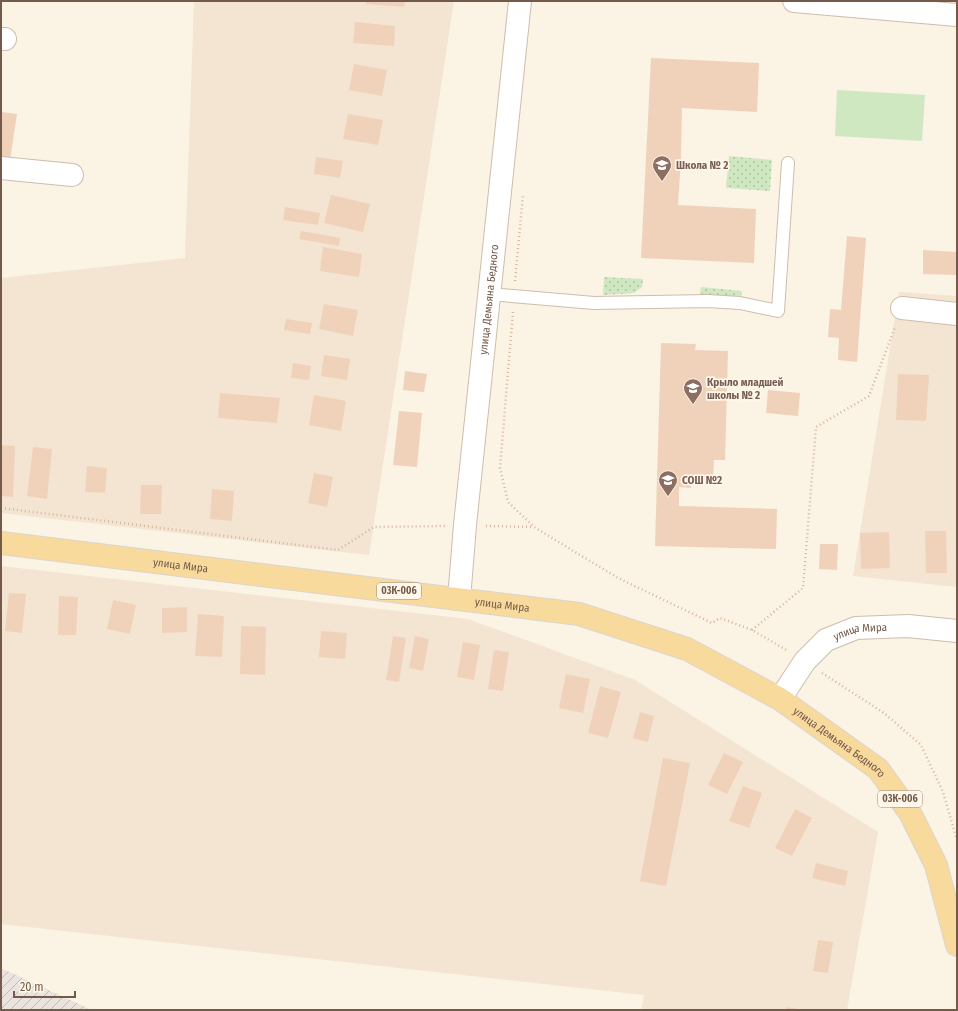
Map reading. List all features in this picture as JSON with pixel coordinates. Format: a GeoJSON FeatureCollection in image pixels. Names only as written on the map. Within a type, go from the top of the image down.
{"type":"FeatureCollection","features":[{"type":"Feature","properties":{"kind":"main road","name":"улица Мира"},"geometry":{"type":"LineString","coordinates":[[1,543],[459,598],[579,614],[687,649],[780,699]]}},
{"type":"Feature","properties":{"kind":"main road","name":"улица Демьяна Бедного"},"geometry":{"type":"LineString","coordinates":[[780,699],[878,769],[910,812],[936,865],[957,945]]}},
{"type":"Feature","properties":{"kind":"street","name":"улица Демьяна Бедного"},"geometry":{"type":"LineString","coordinates":[[459,598],[465,526],[520,1]]}},
{"type":"Feature","properties":{"kind":"street"},"geometry":{"type":"LineString","coordinates":[[794,1],[957,15]]}},
{"type":"Feature","properties":{"kind":"street"},"geometry":{"type":"LineString","coordinates":[[1,168],[72,175]]}},
{"type":"Feature","properties":{"kind":"street"},"geometry":{"type":"LineString","coordinates":[[902,308],[957,314]]}},
{"type":"Feature","properties":{"kind":"street","name":"улица Мира"},"geometry":{"type":"LineString","coordinates":[[780,699],[805,661],[826,640],[856,628],[908,626],[957,631]]}},
{"type":"Feature","properties":{"kind":"lane"},"geometry":{"type":"LineString","coordinates":[[490,294],[594,303],[740,303],[778,311],[788,163]]}},
{"type":"Feature","properties":{"kind":"path"},"geometry":{"type":"LineString","coordinates":[[523,192],[500,468],[508,502],[534,527],[618,578],[712,623],[720,618],[752,630],[805,661],[884,713],[921,745],[943,792],[957,840]]}},
{"type":"Feature","properties":{"kind":"path"},"geometry":{"type":"LineString","coordinates":[[752,630],[803,588],[816,428],[869,396],[902,308]]}},
{"type":"Feature","properties":{"kind":"path"},"geometry":{"type":"LineString","coordinates":[[1,508],[338,550],[374,527],[534,527]]}},
{"type":"Feature","properties":{"kind":"shaded area"},"geometry":{"type":"Polygon","coordinates":[[[194,1],[454,1],[369,555],[1,513],[1,278],[185,258],[194,1]]]}},
{"type":"Feature","properties":{"kind":"shaded area"},"geometry":{"type":"Polygon","coordinates":[[[899,292],[957,296],[957,587],[853,576],[899,292]]]}},
{"type":"Feature","properties":{"kind":"shaded area"},"geometry":{"type":"Polygon","coordinates":[[[1,566],[468,619],[635,680],[878,832],[847,1010],[641,1010],[644,995],[1,924],[1,566]]]}},
{"type":"Feature","properties":{"kind":"shaded area"},"geometry":{"type":"Polygon","coordinates":[[[1,968],[92,1010],[1,1010],[1,968]]]}},
{"type":"Feature","properties":{"kind":"green space"},"geometry":{"type":"Polygon","coordinates":[[[837,90],[925,95],[922,141],[835,136],[837,90]]]}},
{"type":"Feature","properties":{"kind":"green space"},"geometry":{"type":"Polygon","coordinates":[[[729,156],[772,160],[770,191],[726,188],[729,156]]]}},
{"type":"Feature","properties":{"kind":"green space"},"geometry":{"type":"Polygon","coordinates":[[[604,277],[643,279],[642,287],[634,293],[603,295],[604,277]]]}},
{"type":"Feature","properties":{"kind":"green space"},"geometry":{"type":"Polygon","coordinates":[[[701,287],[742,291],[740,303],[708,301],[700,294],[701,287]]]}},
{"type":"Feature","properties":{"kind":"building"},"geometry":{"type":"Polygon","coordinates":[[[366,1],[405,1],[404,7],[366,4],[366,1]]]}},
{"type":"Feature","properties":{"kind":"building"},"geometry":{"type":"Polygon","coordinates":[[[355,22],[395,26],[394,46],[353,43],[355,22]]]}},
{"type":"Feature","properties":{"kind":"building","name":"Школа № 2"},"geometry":{"type":"Polygon","coordinates":[[[651,58],[759,63],[757,112],[682,108],[678,205],[756,209],[754,263],[641,258],[651,58]]]}},
{"type":"Feature","properties":{"kind":"building"},"geometry":{"type":"Polygon","coordinates":[[[354,64],[387,70],[382,96],[349,90],[354,64]]]}},
{"type":"Feature","properties":{"kind":"building"},"geometry":{"type":"Polygon","coordinates":[[[1,112],[17,114],[10,160],[1,158],[1,112]]]}},
{"type":"Feature","properties":{"kind":"building"},"geometry":{"type":"Polygon","coordinates":[[[348,114],[383,120],[378,145],[343,139],[348,114]]]}},
{"type":"Feature","properties":{"kind":"building"},"geometry":{"type":"Polygon","coordinates":[[[316,157],[343,161],[340,178],[314,174],[316,157]]]}},
{"type":"Feature","properties":{"kind":"building"},"geometry":{"type":"Polygon","coordinates":[[[331,195],[370,204],[363,232],[324,223],[331,195]]]}},
{"type":"Feature","properties":{"kind":"building"},"geometry":{"type":"Polygon","coordinates":[[[285,207],[320,213],[318,225],[283,220],[285,207]]]}},
{"type":"Feature","properties":{"kind":"building"},"geometry":{"type":"Polygon","coordinates":[[[301,231],[340,238],[339,246],[299,239],[301,231]]]}},
{"type":"Feature","properties":{"kind":"building"},"geometry":{"type":"Polygon","coordinates":[[[847,236],[866,238],[857,362],[838,360],[839,338],[828,337],[830,309],[841,310],[847,236]]]}},
{"type":"Feature","properties":{"kind":"building"},"geometry":{"type":"Polygon","coordinates":[[[323,247],[362,254],[359,277],[320,271],[323,247]]]}},
{"type":"Feature","properties":{"kind":"building"},"geometry":{"type":"Polygon","coordinates":[[[923,250],[957,252],[957,275],[923,274],[923,250]]]}},
{"type":"Feature","properties":{"kind":"building"},"geometry":{"type":"Polygon","coordinates":[[[324,304],[358,310],[353,336],[319,329],[324,304]]]}},
{"type":"Feature","properties":{"kind":"building"},"geometry":{"type":"Polygon","coordinates":[[[286,319],[312,323],[310,334],[284,330],[286,319]]]}},
{"type":"Feature","properties":{"kind":"building"},"geometry":{"type":"Polygon","coordinates":[[[661,343],[696,344],[695,350],[728,351],[725,460],[714,460],[713,480],[691,479],[691,488],[679,487],[679,506],[777,509],[776,549],[655,546],[661,343]]]}},
{"type":"Feature","properties":{"kind":"building"},"geometry":{"type":"Polygon","coordinates":[[[324,355],[350,359],[347,380],[321,376],[324,355]]]}},
{"type":"Feature","properties":{"kind":"building"},"geometry":{"type":"Polygon","coordinates":[[[293,363],[311,366],[309,380],[291,378],[293,363]]]}},
{"type":"Feature","properties":{"kind":"building"},"geometry":{"type":"Polygon","coordinates":[[[405,371],[427,374],[424,392],[403,390],[405,371]]]}},
{"type":"Feature","properties":{"kind":"building"},"geometry":{"type":"Polygon","coordinates":[[[898,374],[929,375],[926,421],[896,420],[898,374]]]}},
{"type":"Feature","properties":{"kind":"building"},"geometry":{"type":"Polygon","coordinates":[[[768,390],[800,393],[798,416],[766,413],[768,390]]]}},
{"type":"Feature","properties":{"kind":"building"},"geometry":{"type":"Polygon","coordinates":[[[220,393],[280,398],[277,423],[218,418],[220,393]]]}},
{"type":"Feature","properties":{"kind":"building"},"geometry":{"type":"Polygon","coordinates":[[[314,395],[346,401],[341,431],[309,425],[314,395]]]}},
{"type":"Feature","properties":{"kind":"building"},"geometry":{"type":"Polygon","coordinates":[[[399,411],[422,413],[417,467],[393,465],[399,411]]]}},
{"type":"Feature","properties":{"kind":"building"},"geometry":{"type":"Polygon","coordinates":[[[1,445],[15,446],[13,497],[1,496],[1,445]]]}},
{"type":"Feature","properties":{"kind":"building"},"geometry":{"type":"Polygon","coordinates":[[[33,447],[52,449],[47,499],[27,496],[33,447]]]}},
{"type":"Feature","properties":{"kind":"building"},"geometry":{"type":"Polygon","coordinates":[[[87,466],[107,468],[105,493],[85,492],[87,466]]]}},
{"type":"Feature","properties":{"kind":"building"},"geometry":{"type":"Polygon","coordinates":[[[314,473],[333,477],[327,507],[308,503],[314,473]]]}},
{"type":"Feature","properties":{"kind":"building"},"geometry":{"type":"Polygon","coordinates":[[[141,485],[162,485],[161,514],[140,514],[141,485]]]}},
{"type":"Feature","properties":{"kind":"building"},"geometry":{"type":"Polygon","coordinates":[[[212,489],[234,491],[232,521],[210,519],[212,489]]]}},
{"type":"Feature","properties":{"kind":"building"},"geometry":{"type":"Polygon","coordinates":[[[925,531],[946,531],[947,573],[926,573],[925,531]]]}},
{"type":"Feature","properties":{"kind":"building"},"geometry":{"type":"Polygon","coordinates":[[[889,532],[890,568],[861,569],[860,533],[889,532]]]}},
{"type":"Feature","properties":{"kind":"building"},"geometry":{"type":"Polygon","coordinates":[[[820,544],[838,544],[837,570],[819,569],[820,544]]]}},
{"type":"Feature","properties":{"kind":"building"},"geometry":{"type":"Polygon","coordinates":[[[9,593],[26,594],[22,633],[5,631],[9,593]]]}},
{"type":"Feature","properties":{"kind":"building"},"geometry":{"type":"Polygon","coordinates":[[[59,596],[78,597],[76,635],[58,635],[59,596]]]}},
{"type":"Feature","properties":{"kind":"building"},"geometry":{"type":"Polygon","coordinates":[[[113,600],[136,605],[130,634],[107,629],[113,600]]]}},
{"type":"Feature","properties":{"kind":"building"},"geometry":{"type":"Polygon","coordinates":[[[187,607],[187,632],[162,633],[162,608],[187,607]]]}},
{"type":"Feature","properties":{"kind":"building"},"geometry":{"type":"Polygon","coordinates":[[[198,614],[224,616],[222,657],[195,656],[198,614]]]}},
{"type":"Feature","properties":{"kind":"building"},"geometry":{"type":"Polygon","coordinates":[[[241,626],[266,627],[265,675],[240,674],[241,626]]]}},
{"type":"Feature","properties":{"kind":"building"},"geometry":{"type":"Polygon","coordinates":[[[321,631],[347,633],[345,659],[319,657],[321,631]]]}},
{"type":"Feature","properties":{"kind":"building"},"geometry":{"type":"Polygon","coordinates":[[[393,636],[406,638],[399,682],[386,680],[393,636]]]}},
{"type":"Feature","properties":{"kind":"building"},"geometry":{"type":"Polygon","coordinates":[[[415,636],[429,639],[423,671],[409,668],[415,636]]]}},
{"type":"Feature","properties":{"kind":"building"},"geometry":{"type":"Polygon","coordinates":[[[463,642],[480,645],[474,680],[457,677],[463,642]]]}},
{"type":"Feature","properties":{"kind":"building"},"geometry":{"type":"Polygon","coordinates":[[[494,650],[509,652],[503,691],[488,689],[494,650]]]}},
{"type":"Feature","properties":{"kind":"building"},"geometry":{"type":"Polygon","coordinates":[[[566,674],[590,679],[583,713],[559,708],[566,674]]]}},
{"type":"Feature","properties":{"kind":"building"},"geometry":{"type":"Polygon","coordinates":[[[600,686],[621,692],[608,738],[588,733],[600,686]]]}},
{"type":"Feature","properties":{"kind":"building"},"geometry":{"type":"Polygon","coordinates":[[[640,712],[654,716],[648,742],[633,738],[640,712]]]}},
{"type":"Feature","properties":{"kind":"building"},"geometry":{"type":"Polygon","coordinates":[[[724,753],[743,762],[727,794],[708,785],[724,753]]]}},
{"type":"Feature","properties":{"kind":"building"},"geometry":{"type":"Polygon","coordinates":[[[663,758],[690,763],[666,886],[640,881],[663,758]]]}},
{"type":"Feature","properties":{"kind":"building"},"geometry":{"type":"Polygon","coordinates":[[[743,786],[762,793],[749,828],[729,821],[743,786]]]}},
{"type":"Feature","properties":{"kind":"building"},"geometry":{"type":"Polygon","coordinates":[[[795,809],[812,818],[792,856],[775,848],[795,809]]]}},
{"type":"Feature","properties":{"kind":"building"},"geometry":{"type":"Polygon","coordinates":[[[816,863],[848,871],[845,886],[812,878],[816,863]]]}},
{"type":"Feature","properties":{"kind":"building"},"geometry":{"type":"Polygon","coordinates":[[[818,940],[833,942],[828,973],[813,971],[818,940]]]}},
{"type":"Feature","properties":{"kind":"building"},"geometry":{"type":"Polygon","coordinates":[[[786,1007],[799,1009],[786,1010],[786,1007]]]}},
{"type":"Feature","properties":{"kind":"place","name":"Школа № 2"},"geometry":{"type":"Point","coordinates":[662,182]}},
{"type":"Feature","properties":{"kind":"place","name":"Крыло младшей школы № 2"},"geometry":{"type":"Point","coordinates":[693,405]}},
{"type":"Feature","properties":{"kind":"place","name":"СОШ №2"},"geometry":{"type":"Point","coordinates":[668,497]}}]}
